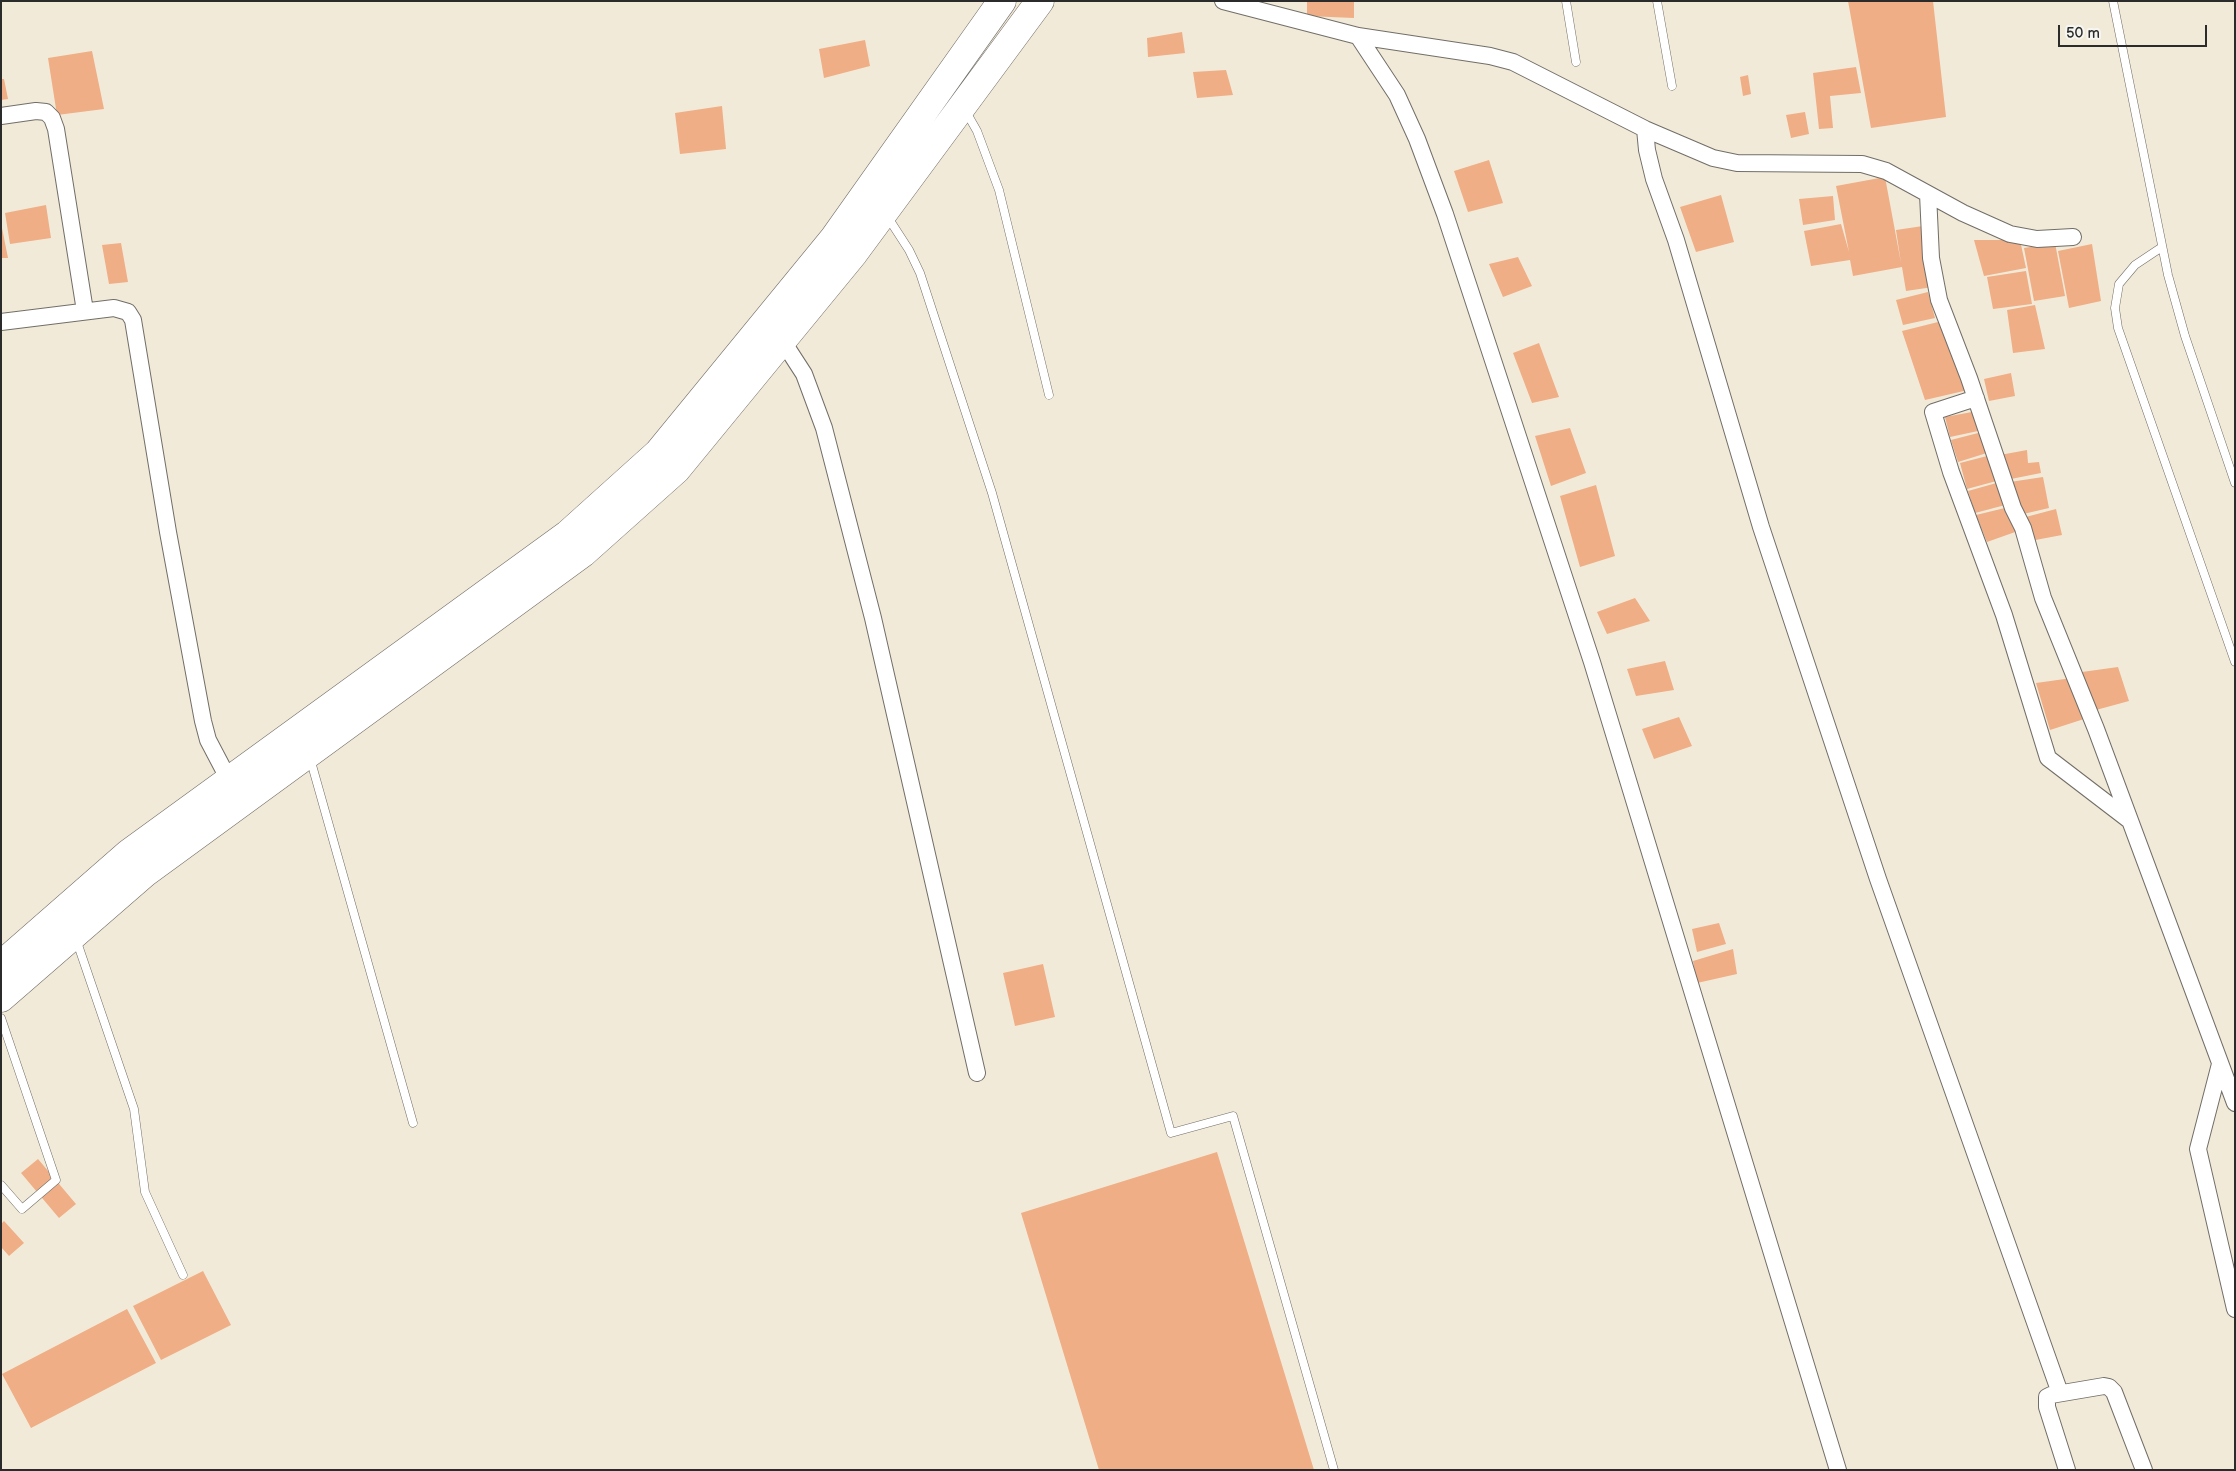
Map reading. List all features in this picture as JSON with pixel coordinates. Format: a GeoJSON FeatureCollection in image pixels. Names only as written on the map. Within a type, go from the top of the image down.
{"type":"FeatureCollection","features":[{"type":"Feature","properties":{"kind":"highway"},"geometry":{"type":"LineString","coordinates":[[1,965],[129,853],[568,534],[658,453],[834,238],[1002,1]]}},
{"type":"Feature","properties":{"kind":"highway"},"geometry":{"type":"LineString","coordinates":[[1,998],[145,873],[583,554],[676,470],[884,212],[1040,1]]}},
{"type":"Feature","properties":{"kind":"street"},"geometry":{"type":"LineString","coordinates":[[1223,1],[1358,36],[1490,56],[1513,62],[1644,129],[1713,158],[1737,163],[1862,164],[1886,171],[1963,213],[2010,234],[2037,239],[2073,237]]}},
{"type":"Feature","properties":{"kind":"street"},"geometry":{"type":"LineString","coordinates":[[1358,36],[1397,95],[1417,139],[1444,214],[1592,662],[1838,1470]]}},
{"type":"Feature","properties":{"kind":"street"},"geometry":{"type":"LineString","coordinates":[[1,116],[36,111],[46,112],[52,118],[56,129],[85,311]]}},
{"type":"Feature","properties":{"kind":"street"},"geometry":{"type":"LineString","coordinates":[[1644,129],[1654,179],[1676,240],[1764,536],[1878,879],[2060,1393]]}},
{"type":"Feature","properties":{"kind":"street"},"geometry":{"type":"LineString","coordinates":[[1928,194],[1934,282],[1939,300],[1976,398],[2013,508],[2023,528],[2043,598],[2130,820],[2235,1103]]}},
{"type":"Feature","properties":{"kind":"street"},"geometry":{"type":"LineString","coordinates":[[1,322],[85,311],[121,309],[128,312],[133,320],[168,532],[208,740],[230,780]]}},
{"type":"Feature","properties":{"kind":"street"},"geometry":{"type":"LineString","coordinates":[[782,340],[804,374],[824,428],[873,618],[977,1073]]}},
{"type":"Feature","properties":{"kind":"street"},"geometry":{"type":"LineString","coordinates":[[1976,398],[1933,412],[1951,472],[2004,616],[2048,758],[2130,820]]}},
{"type":"Feature","properties":{"kind":"street"},"geometry":{"type":"LineString","coordinates":[[2220,1064],[2198,1149],[2235,1309]]}},
{"type":"Feature","properties":{"kind":"street"},"geometry":{"type":"LineString","coordinates":[[2067,1470],[2046,1402],[2051,1395],[2104,1386],[2109,1387],[2114,1392],[2144,1470]]}},
{"type":"Feature","properties":{"kind":"lane"},"geometry":{"type":"LineString","coordinates":[[1566,1],[1576,62]]}},
{"type":"Feature","properties":{"kind":"lane"},"geometry":{"type":"LineString","coordinates":[[1657,1],[1672,86]]}},
{"type":"Feature","properties":{"kind":"lane"},"geometry":{"type":"LineString","coordinates":[[2113,1],[2162,247],[2185,336],[2235,483]]}},
{"type":"Feature","properties":{"kind":"lane"},"geometry":{"type":"LineString","coordinates":[[963,106],[977,131],[999,190],[1049,395]]}},
{"type":"Feature","properties":{"kind":"lane"},"geometry":{"type":"LineString","coordinates":[[884,212],[909,250],[920,273],[992,493],[1171,1133],[1233,1116],[1334,1470]]}},
{"type":"Feature","properties":{"kind":"lane"},"geometry":{"type":"LineString","coordinates":[[2162,247],[2135,265],[2119,284],[2115,308],[2118,328],[2235,662]]}},
{"type":"Feature","properties":{"kind":"lane"},"geometry":{"type":"LineString","coordinates":[[309,753],[412,1123]]}},
{"type":"Feature","properties":{"kind":"lane"},"geometry":{"type":"LineString","coordinates":[[74,934],[134,1110],[145,1192],[183,1275]]}},
{"type":"Feature","properties":{"kind":"lane"},"geometry":{"type":"LineString","coordinates":[[1,1018],[56,1180],[22,1209],[1,1185]]}},
{"type":"Feature","properties":{"kind":"building"},"geometry":{"type":"Polygon","coordinates":[[[1307,1],[1354,1],[1354,18],[1307,16],[1307,1]]]}},
{"type":"Feature","properties":{"kind":"building"},"geometry":{"type":"Polygon","coordinates":[[[1848,1],[1933,1],[1946,117],[1871,128],[1848,1]]]}},
{"type":"Feature","properties":{"kind":"building"},"geometry":{"type":"Polygon","coordinates":[[[1182,32],[1185,53],[1148,57],[1147,38],[1182,32]]]}},
{"type":"Feature","properties":{"kind":"building"},"geometry":{"type":"Polygon","coordinates":[[[865,40],[870,66],[824,78],[819,49],[865,40]]]}},
{"type":"Feature","properties":{"kind":"building"},"geometry":{"type":"Polygon","coordinates":[[[92,51],[104,109],[57,115],[48,58],[92,51]]]}},
{"type":"Feature","properties":{"kind":"building"},"geometry":{"type":"Polygon","coordinates":[[[1856,67],[1861,93],[1830,96],[1833,128],[1819,129],[1813,73],[1856,67]]]}},
{"type":"Feature","properties":{"kind":"building"},"geometry":{"type":"Polygon","coordinates":[[[1226,70],[1233,95],[1197,98],[1193,72],[1226,70]]]}},
{"type":"Feature","properties":{"kind":"building"},"geometry":{"type":"Polygon","coordinates":[[[1748,75],[1751,94],[1743,96],[1740,77],[1748,75]]]}},
{"type":"Feature","properties":{"kind":"building"},"geometry":{"type":"Polygon","coordinates":[[[1,79],[4,79],[8,99],[1,100],[1,79]]]}},
{"type":"Feature","properties":{"kind":"building"},"geometry":{"type":"Polygon","coordinates":[[[722,106],[726,149],[680,154],[675,113],[722,106]]]}},
{"type":"Feature","properties":{"kind":"building"},"geometry":{"type":"Polygon","coordinates":[[[1805,112],[1809,134],[1791,138],[1786,115],[1805,112]]]}},
{"type":"Feature","properties":{"kind":"building"},"geometry":{"type":"Polygon","coordinates":[[[1489,160],[1503,203],[1468,212],[1454,171],[1489,160]]]}},
{"type":"Feature","properties":{"kind":"building"},"geometry":{"type":"Polygon","coordinates":[[[1885,177],[1901,263],[1896,230],[1923,226],[1933,287],[1906,291],[1902,267],[1853,276],[1850,260],[1811,266],[1804,231],[1841,224],[1849,252],[1836,186],[1885,177]]]}},
{"type":"Feature","properties":{"kind":"building"},"geometry":{"type":"Polygon","coordinates":[[[1721,195],[1734,242],[1696,252],[1680,207],[1721,195]]]}},
{"type":"Feature","properties":{"kind":"building"},"geometry":{"type":"Polygon","coordinates":[[[1833,196],[1835,220],[1803,225],[1799,199],[1833,196]]]}},
{"type":"Feature","properties":{"kind":"building"},"geometry":{"type":"Polygon","coordinates":[[[46,205],[51,238],[10,244],[5,213],[46,205]]]}},
{"type":"Feature","properties":{"kind":"building"},"geometry":{"type":"Polygon","coordinates":[[[2,228],[8,258],[1,258],[2,228]]]}},
{"type":"Feature","properties":{"kind":"building"},"geometry":{"type":"Polygon","coordinates":[[[1974,240],[2020,240],[2026,268],[1984,276],[1974,240]]]}},
{"type":"Feature","properties":{"kind":"building"},"geometry":{"type":"Polygon","coordinates":[[[121,243],[128,282],[109,284],[102,245],[121,243]]]}},
{"type":"Feature","properties":{"kind":"building"},"geometry":{"type":"Polygon","coordinates":[[[2055,243],[2065,296],[2034,301],[2024,248],[2055,243]]]}},
{"type":"Feature","properties":{"kind":"building"},"geometry":{"type":"Polygon","coordinates":[[[2092,244],[2101,301],[2069,308],[2058,251],[2092,244]]]}},
{"type":"Feature","properties":{"kind":"building"},"geometry":{"type":"Polygon","coordinates":[[[1518,257],[1532,286],[1503,297],[1489,264],[1518,257]]]}},
{"type":"Feature","properties":{"kind":"building"},"geometry":{"type":"Polygon","coordinates":[[[2026,271],[2032,304],[1993,309],[1987,277],[2026,271]]]}},
{"type":"Feature","properties":{"kind":"building"},"geometry":{"type":"Polygon","coordinates":[[[1928,292],[1935,318],[1903,325],[1896,300],[1928,292]]]}},
{"type":"Feature","properties":{"kind":"building"},"geometry":{"type":"Polygon","coordinates":[[[2035,305],[2045,349],[2013,353],[2007,310],[2035,305]]]}},
{"type":"Feature","properties":{"kind":"building"},"geometry":{"type":"Polygon","coordinates":[[[1942,321],[1968,390],[1925,400],[1902,331],[1942,321]]]}},
{"type":"Feature","properties":{"kind":"building"},"geometry":{"type":"Polygon","coordinates":[[[1539,343],[1559,397],[1532,403],[1513,353],[1539,343]]]}},
{"type":"Feature","properties":{"kind":"building"},"geometry":{"type":"Polygon","coordinates":[[[2011,373],[2015,396],[1989,401],[1984,379],[2011,373]]]}},
{"type":"Feature","properties":{"kind":"building"},"geometry":{"type":"Polygon","coordinates":[[[1972,412],[1978,431],[1950,437],[1945,417],[1972,412]]]}},
{"type":"Feature","properties":{"kind":"building"},"geometry":{"type":"Polygon","coordinates":[[[1570,428],[1586,473],[1551,486],[1535,436],[1570,428]]]}},
{"type":"Feature","properties":{"kind":"building"},"geometry":{"type":"Polygon","coordinates":[[[1982,432],[1990,452],[1958,462],[1951,440],[1982,432]]]}},
{"type":"Feature","properties":{"kind":"building"},"geometry":{"type":"Polygon","coordinates":[[[2027,450],[2028,463],[2039,462],[2041,473],[2006,480],[2000,455],[2027,450]]]}},
{"type":"Feature","properties":{"kind":"building"},"geometry":{"type":"Polygon","coordinates":[[[1991,455],[2000,480],[1967,489],[1960,463],[1991,455]]]}},
{"type":"Feature","properties":{"kind":"building"},"geometry":{"type":"Polygon","coordinates":[[[2043,477],[2049,508],[2019,515],[2010,482],[2043,477]]]}},
{"type":"Feature","properties":{"kind":"building"},"geometry":{"type":"Polygon","coordinates":[[[2000,482],[2009,504],[1975,513],[1968,491],[2000,482]]]}},
{"type":"Feature","properties":{"kind":"building"},"geometry":{"type":"Polygon","coordinates":[[[1596,485],[1615,556],[1580,567],[1560,496],[1596,485]]]}},
{"type":"Feature","properties":{"kind":"building"},"geometry":{"type":"Polygon","coordinates":[[[2009,507],[2018,531],[1987,542],[1976,515],[2009,507]]]}},
{"type":"Feature","properties":{"kind":"building"},"geometry":{"type":"Polygon","coordinates":[[[2056,509],[2062,535],[2030,541],[2022,518],[2056,509]]]}},
{"type":"Feature","properties":{"kind":"building"},"geometry":{"type":"Polygon","coordinates":[[[1635,598],[1650,621],[1607,634],[1597,612],[1635,598]]]}},
{"type":"Feature","properties":{"kind":"building"},"geometry":{"type":"Polygon","coordinates":[[[1665,661],[1674,690],[1636,696],[1627,669],[1665,661]]]}},
{"type":"Feature","properties":{"kind":"building"},"geometry":{"type":"Polygon","coordinates":[[[2118,667],[2129,701],[2096,710],[2082,672],[2118,667]]]}},
{"type":"Feature","properties":{"kind":"building"},"geometry":{"type":"Polygon","coordinates":[[[2072,678],[2084,719],[2050,730],[2036,683],[2072,678]]]}},
{"type":"Feature","properties":{"kind":"building"},"geometry":{"type":"Polygon","coordinates":[[[1679,717],[1692,746],[1654,759],[1642,729],[1679,717]]]}},
{"type":"Feature","properties":{"kind":"building"},"geometry":{"type":"Polygon","coordinates":[[[1719,923],[1726,944],[1697,952],[1692,929],[1719,923]]]}},
{"type":"Feature","properties":{"kind":"building"},"geometry":{"type":"Polygon","coordinates":[[[1733,949],[1737,974],[1697,983],[1693,961],[1733,949]]]}},
{"type":"Feature","properties":{"kind":"building"},"geometry":{"type":"Polygon","coordinates":[[[1043,964],[1055,1017],[1015,1026],[1003,973],[1043,964]]]}},
{"type":"Feature","properties":{"kind":"building"},"geometry":{"type":"Polygon","coordinates":[[[1217,1152],[1314,1470],[1099,1470],[1021,1213],[1217,1152]]]}},
{"type":"Feature","properties":{"kind":"building"},"geometry":{"type":"Polygon","coordinates":[[[38,1159],[76,1204],[59,1218],[21,1173],[38,1159]]]}},
{"type":"Feature","properties":{"kind":"building"},"geometry":{"type":"Polygon","coordinates":[[[4,1221],[24,1243],[9,1256],[1,1247],[1,1224],[4,1221]]]}},
{"type":"Feature","properties":{"kind":"building"},"geometry":{"type":"Polygon","coordinates":[[[203,1271],[231,1325],[161,1360],[133,1306],[203,1271]]]}},
{"type":"Feature","properties":{"kind":"building"},"geometry":{"type":"Polygon","coordinates":[[[127,1309],[156,1363],[31,1428],[2,1374],[127,1309]]]}}]}
